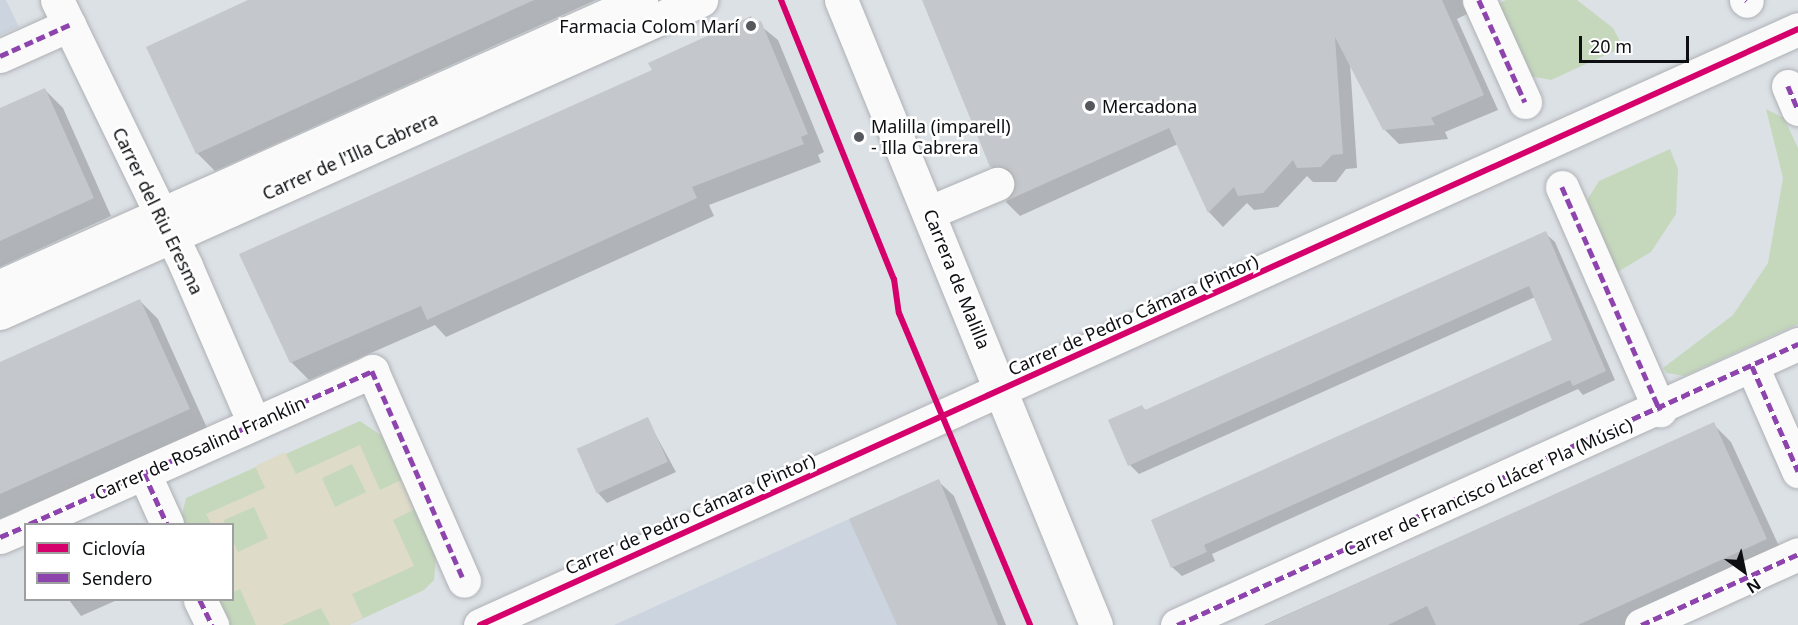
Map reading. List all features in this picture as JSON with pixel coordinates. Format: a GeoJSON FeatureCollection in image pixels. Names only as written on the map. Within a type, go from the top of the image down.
{"type":"FeatureCollection","features":[{"type":"Feature","properties":{"kind":"street","name":"Carrer de l'Illa Cabrera"},"geometry":{"type":"LineString","coordinates":[[0,313],[165,226],[641,0]]}},
{"type":"Feature","properties":{"kind":"street","name":"Carrer de l'Illa Cabrera"},"geometry":{"type":"LineString","coordinates":[[0,286],[165,226],[701,0]]}},
{"type":"Feature","properties":{"kind":"street","name":"Carrera de Malilla"},"geometry":{"type":"LineString","coordinates":[[841,0],[930,212],[1096,625]]}},
{"type":"Feature","properties":{"kind":"street"},"geometry":{"type":"LineString","coordinates":[[1479,0],[1525,102]]}},
{"type":"Feature","properties":{"kind":"street","name":"Carrer del Riu Eresma"},"geometry":{"type":"LineString","coordinates":[[63,13],[165,226],[254,423]]}},
{"type":"Feature","properties":{"kind":"street"},"geometry":{"type":"LineString","coordinates":[[0,56],[63,13]]}},
{"type":"Feature","properties":{"kind":"street","name":"Carrer de Pedro Cámara (Pintor)"},"geometry":{"type":"LineString","coordinates":[[480,625],[1798,29]]}},
{"type":"Feature","properties":{"kind":"street"},"geometry":{"type":"LineString","coordinates":[[930,212],[997,184]]}},
{"type":"Feature","properties":{"kind":"street"},"geometry":{"type":"LineString","coordinates":[[1563,187],[1660,410]]}},
{"type":"Feature","properties":{"kind":"street","name":"Carrer de Francisco Llácer Pla (Músic)"},"geometry":{"type":"LineString","coordinates":[[1177,625],[1660,410],[1798,344]]}},
{"type":"Feature","properties":{"kind":"street"},"geometry":{"type":"LineString","coordinates":[[1752,366],[1798,471]]}},
{"type":"Feature","properties":{"kind":"street","name":"Carrer de Rosalind Franklin"},"geometry":{"type":"LineString","coordinates":[[32,523],[372,371],[464,581]]}},
{"type":"Feature","properties":{"kind":"street"},"geometry":{"type":"LineString","coordinates":[[144,473],[166,523]]}},
{"type":"Feature","properties":{"kind":"street","name":"Carrer de Rosalind Franklin"},"geometry":{"type":"LineString","coordinates":[[0,537],[24,526]]}},
{"type":"Feature","properties":{"kind":"street"},"geometry":{"type":"LineString","coordinates":[[1641,625],[1798,554]]}},
{"type":"Feature","properties":{"kind":"street"},"geometry":{"type":"LineString","coordinates":[[201,601],[212,625]]}},
{"type":"Feature","properties":{"kind":"shaded area"},"geometry":{"type":"Polygon","coordinates":[[[0,0],[6,0],[19,27],[0,35],[0,0]]]}},
{"type":"Feature","properties":{"kind":"shaded area"},"geometry":{"type":"Polygon","coordinates":[[[939,479],[998,625],[614,625],[849,519],[939,479]]]}},
{"type":"Feature","properties":{"kind":"green space"},"geometry":{"type":"Polygon","coordinates":[[[1506,0],[1577,0],[1613,28],[1623,47],[1551,80],[1530,76],[1493,6],[1506,0]]]}},
{"type":"Feature","properties":{"kind":"green space"},"geometry":{"type":"Polygon","coordinates":[[[1766,109],[1784,118],[1798,148],[1798,324],[1684,376],[1667,373],[1663,368],[1733,315],[1768,263],[1783,178],[1766,109]]]}},
{"type":"Feature","properties":{"kind":"green space"},"geometry":{"type":"Polygon","coordinates":[[[1670,149],[1678,169],[1676,214],[1651,252],[1616,273],[1587,200],[1599,181],[1670,149]]]}},
{"type":"Feature","properties":{"kind":"green space"},"geometry":{"type":"Polygon","coordinates":[[[360,421],[382,436],[436,557],[434,580],[424,590],[349,625],[225,625],[214,601],[234,601],[234,523],[180,523],[186,498],[360,421]]]}},
{"type":"Feature","properties":{"kind":"sand"},"geometry":{"type":"Polygon","coordinates":[[[360,445],[380,490],[401,480],[415,509],[393,520],[414,566],[352,594],[363,618],[349,625],[330,625],[321,608],[282,625],[256,625],[240,589],[234,592],[234,543],[238,552],[268,538],[254,507],[224,520],[225,523],[210,523],[206,514],[265,488],[255,466],[285,452],[296,474],[360,445]],[[352,464],[322,478],[335,507],[366,492],[352,464]]]}},
{"type":"Feature","properties":{"kind":"building"},"geometry":{"type":"Polygon","coordinates":[[[248,0],[534,0],[196,154],[146,47],[248,0]]]}},
{"type":"Feature","properties":{"kind":"building"},"geometry":{"type":"Polygon","coordinates":[[[922,0],[1442,0],[1484,95],[1431,118],[1435,125],[1383,130],[1335,37],[1343,154],[1332,155],[1321,167],[1297,168],[1293,160],[1263,193],[1238,196],[1234,187],[1208,213],[1169,128],[1004,202],[1012,195],[1014,177],[1008,169],[990,167],[922,0]]]}},
{"type":"Feature","properties":{"kind":"building"},"geometry":{"type":"Polygon","coordinates":[[[751,16],[754,23],[761,21],[808,134],[801,137],[804,144],[692,187],[697,198],[427,320],[421,306],[290,363],[239,254],[652,70],[648,63],[751,16]]]}},
{"type":"Feature","properties":{"kind":"building"},"geometry":{"type":"Polygon","coordinates":[[[45,88],[94,198],[0,241],[0,108],[45,88]]]}},
{"type":"Feature","properties":{"kind":"building"},"geometry":{"type":"Polygon","coordinates":[[[1546,231],[1606,371],[1573,386],[1570,380],[1204,545],[1207,552],[1171,568],[1151,520],[1552,340],[1529,286],[1128,466],[1108,420],[1142,405],[1145,410],[1546,231]]]}},
{"type":"Feature","properties":{"kind":"building"},"geometry":{"type":"Polygon","coordinates":[[[140,299],[190,409],[0,494],[0,362],[140,299]]]}},
{"type":"Feature","properties":{"kind":"building"},"geometry":{"type":"Polygon","coordinates":[[[648,417],[668,462],[597,493],[577,449],[648,417]]]}},
{"type":"Feature","properties":{"kind":"building"},"geometry":{"type":"Polygon","coordinates":[[[1714,422],[1767,539],[1578,625],[1436,625],[1427,606],[1388,625],[1265,625],[1714,422]]]}},
{"type":"Feature","properties":{"kind":"building"},"geometry":{"type":"Polygon","coordinates":[[[939,479],[998,625],[897,625],[849,519],[939,479]]]}},
{"type":"Feature","properties":{"kind":"marked path"},"geometry":{"type":"LineString","coordinates":[[1479,0],[1525,102]]}},
{"type":"Feature","properties":{"kind":"marked path"},"geometry":{"type":"LineString","coordinates":[[0,56],[69,25]]}},
{"type":"Feature","properties":{"kind":"marked path"},"geometry":{"type":"LineString","coordinates":[[1788,86],[1798,109]]}},
{"type":"Feature","properties":{"kind":"marked path"},"geometry":{"type":"LineString","coordinates":[[1562,187],[1660,410]]}},
{"type":"Feature","properties":{"kind":"marked path"},"geometry":{"type":"LineString","coordinates":[[1177,625],[1798,344]]}},
{"type":"Feature","properties":{"kind":"marked path"},"geometry":{"type":"LineString","coordinates":[[1752,366],[1798,471]]}},
{"type":"Feature","properties":{"kind":"marked path"},"geometry":{"type":"LineString","coordinates":[[31,523],[372,371],[464,581]]}},
{"type":"Feature","properties":{"kind":"marked path"},"geometry":{"type":"LineString","coordinates":[[144,473],[167,523]]}},
{"type":"Feature","properties":{"kind":"marked path"},"geometry":{"type":"LineString","coordinates":[[0,537],[24,527]]}},
{"type":"Feature","properties":{"kind":"marked path"},"geometry":{"type":"LineString","coordinates":[[1641,625],[1798,554]]}},
{"type":"Feature","properties":{"kind":"marked path"},"geometry":{"type":"LineString","coordinates":[[200,601],[212,625]]}},
{"type":"Feature","properties":{"kind":"cycle path"},"geometry":{"type":"LineString","coordinates":[[781,0],[894,279],[899,313],[1030,625]]}},
{"type":"Feature","properties":{"kind":"cycle path"},"geometry":{"type":"LineString","coordinates":[[480,625],[1798,29]]}},
{"type":"Feature","properties":{"kind":"place","name":"Farmacia Colom Marí"},"geometry":{"type":"Point","coordinates":[751,26]}},
{"type":"Feature","properties":{"kind":"place","name":"Mercadona"},"geometry":{"type":"Point","coordinates":[1090,106]}},
{"type":"Feature","properties":{"kind":"place","name":"Malilla (imparell) - Illa Cabrera"},"geometry":{"type":"Point","coordinates":[859,137]}}]}
